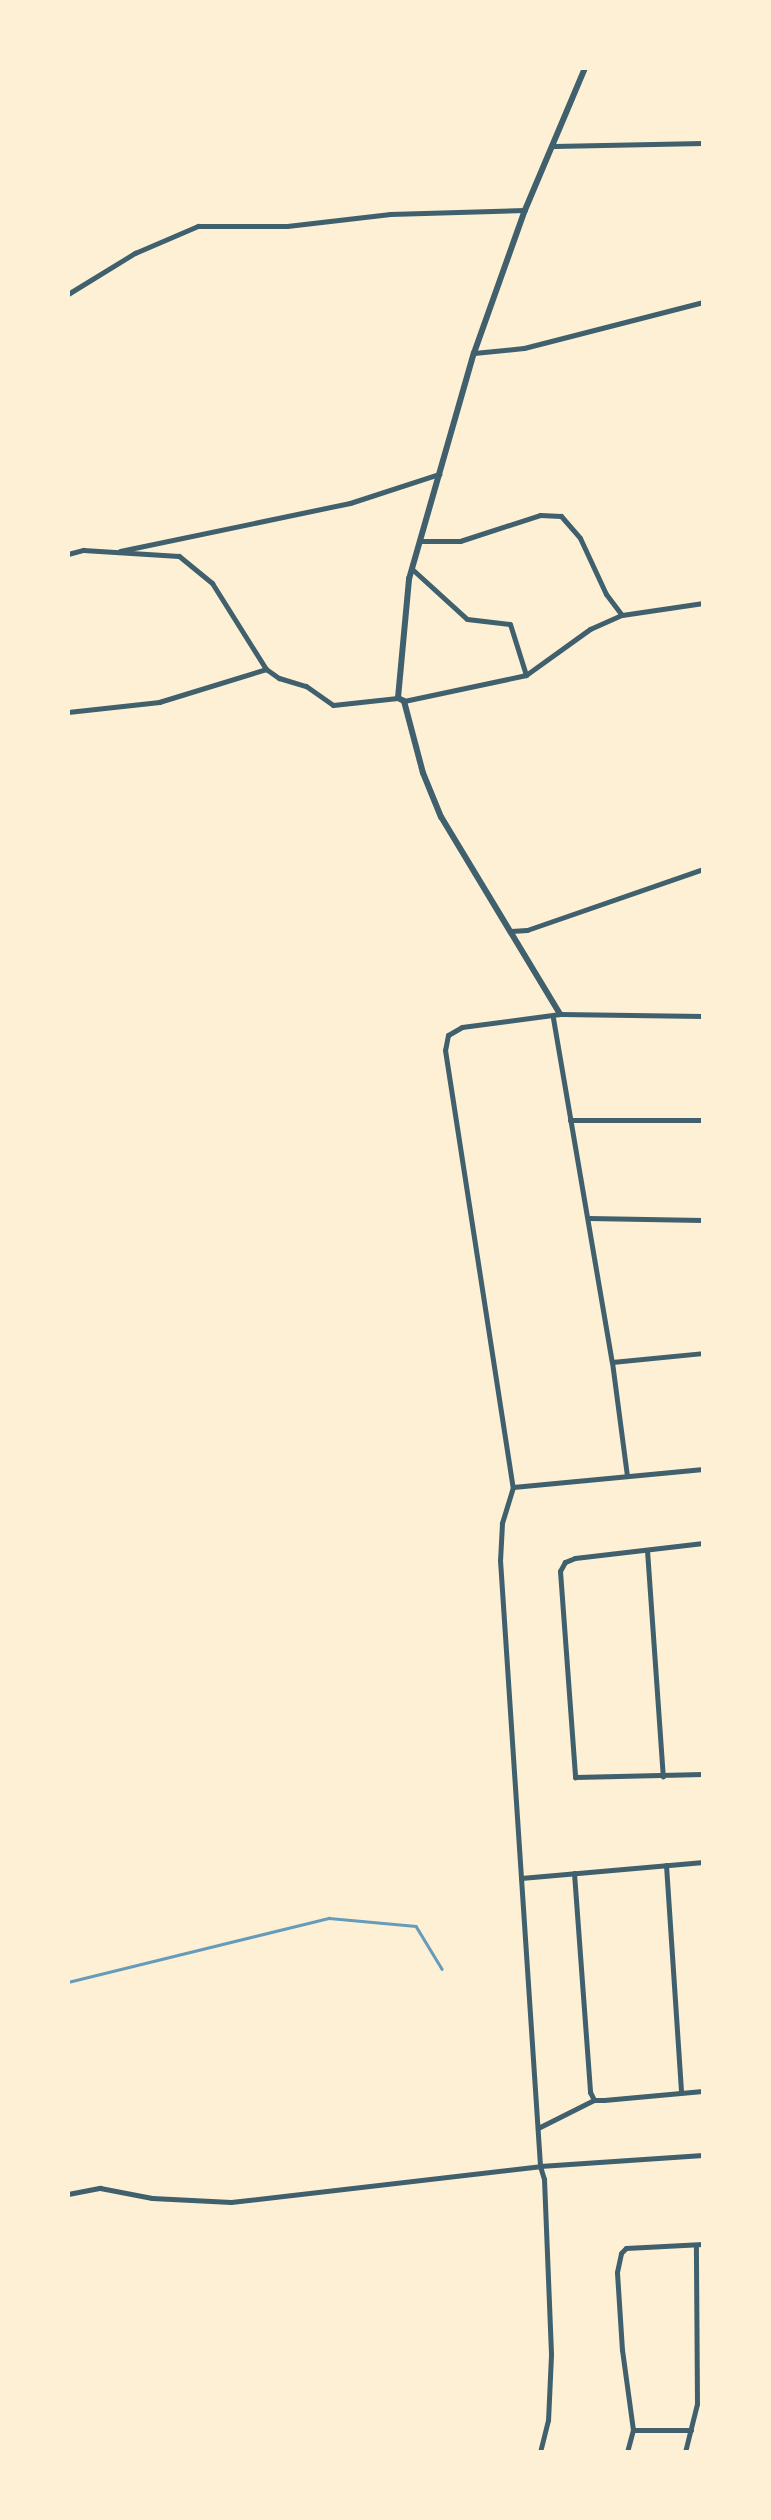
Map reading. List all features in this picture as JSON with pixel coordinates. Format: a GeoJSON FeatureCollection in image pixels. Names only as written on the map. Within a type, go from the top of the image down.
{"type":"FeatureCollection","features":[{"type":"Feature","properties":{"kind":"street"},"geometry":{"type":"LineString","coordinates":[[560,1014],[441,817],[423,773],[401,699],[412,569],[474,353],[526,210],[585,68]]}},
{"type":"Feature","properties":{"kind":"street"},"geometry":{"type":"LineString","coordinates":[[554,146],[703,143]]}},
{"type":"Feature","properties":{"kind":"street"},"geometry":{"type":"LineString","coordinates":[[68,294],[135,253],[198,226],[310,225],[390,214],[526,210]]}},
{"type":"Feature","properties":{"kind":"street"},"geometry":{"type":"LineString","coordinates":[[474,353],[524,348],[703,302]]}},
{"type":"Feature","properties":{"kind":"street"},"geometry":{"type":"LineString","coordinates":[[115,552],[188,533],[350,503],[439,474]]}},
{"type":"Feature","properties":{"kind":"street"},"geometry":{"type":"LineString","coordinates":[[420,541],[460,541],[540,515],[561,516],[580,538],[606,594],[622,615]]}},
{"type":"Feature","properties":{"kind":"street"},"geometry":{"type":"LineString","coordinates":[[68,554],[115,552],[179,556],[226,603],[266,669],[306,686],[333,705],[401,699],[526,675],[590,629],[622,615],[703,603]]}},
{"type":"Feature","properties":{"kind":"street"},"geometry":{"type":"LineString","coordinates":[[412,569],[467,619],[510,624],[526,675]]}},
{"type":"Feature","properties":{"kind":"street"},"geometry":{"type":"LineString","coordinates":[[68,712],[159,702],[266,669]]}},
{"type":"Feature","properties":{"kind":"street"},"geometry":{"type":"LineString","coordinates":[[511,931],[527,930],[703,869]]}},
{"type":"Feature","properties":{"kind":"street"},"geometry":{"type":"LineString","coordinates":[[540,2452],[548,2420],[551,2355],[544,2179],[540,2166],[500,1560],[502,1523],[513,1487],[445,1050],[448,1035],[462,1027],[553,1018],[560,1014],[703,1016]]}},
{"type":"Feature","properties":{"kind":"street"},"geometry":{"type":"LineString","coordinates":[[553,1018],[588,1218],[590,1256],[612,1362],[627,1476]]}},
{"type":"Feature","properties":{"kind":"street"},"geometry":{"type":"LineString","coordinates":[[570,1120],[703,1121]]}},
{"type":"Feature","properties":{"kind":"street"},"geometry":{"type":"LineString","coordinates":[[588,1218],[703,1220]]}},
{"type":"Feature","properties":{"kind":"street"},"geometry":{"type":"LineString","coordinates":[[612,1362],[703,1353]]}},
{"type":"Feature","properties":{"kind":"street"},"geometry":{"type":"LineString","coordinates":[[513,1487],[703,1469]]}},
{"type":"Feature","properties":{"kind":"street"},"geometry":{"type":"LineString","coordinates":[[703,1543],[575,1558],[565,1562],[560,1571],[572,1767],[575,1777],[584,1780],[703,1774]]}},
{"type":"Feature","properties":{"kind":"street"},"geometry":{"type":"LineString","coordinates":[[648,1549],[663,1776]]}},
{"type":"Feature","properties":{"kind":"street"},"geometry":{"type":"LineString","coordinates":[[521,1878],[703,1862]]}},
{"type":"Feature","properties":{"kind":"street"},"geometry":{"type":"LineString","coordinates":[[666,1866],[681,2093]]}},
{"type":"Feature","properties":{"kind":"street"},"geometry":{"type":"LineString","coordinates":[[574,1873],[590,2092],[594,2100]]}},
{"type":"Feature","properties":{"kind":"street"},"geometry":{"type":"LineString","coordinates":[[538,2128],[594,2100],[703,2091]]}},
{"type":"Feature","properties":{"kind":"street"},"geometry":{"type":"LineString","coordinates":[[68,2194],[100,2188],[152,2198],[231,2202],[540,2166],[703,2155]]}},
{"type":"Feature","properties":{"kind":"street"},"geometry":{"type":"LineString","coordinates":[[627,2452],[633,2430],[622,2350],[617,2272],[621,2253],[626,2248],[696,2247],[703,2244]]}},
{"type":"Feature","properties":{"kind":"street"},"geometry":{"type":"LineString","coordinates":[[685,2452],[697,2404],[699,2351],[696,2247]]}},
{"type":"Feature","properties":{"kind":"street"},"geometry":{"type":"LineString","coordinates":[[633,2430],[691,2430]]}},
{"type":"Feature","properties":{"kind":"waterway"},"geometry":{"type":"LineString","coordinates":[[68,1982],[329,1918],[416,1926],[442,1969]]}}]}
